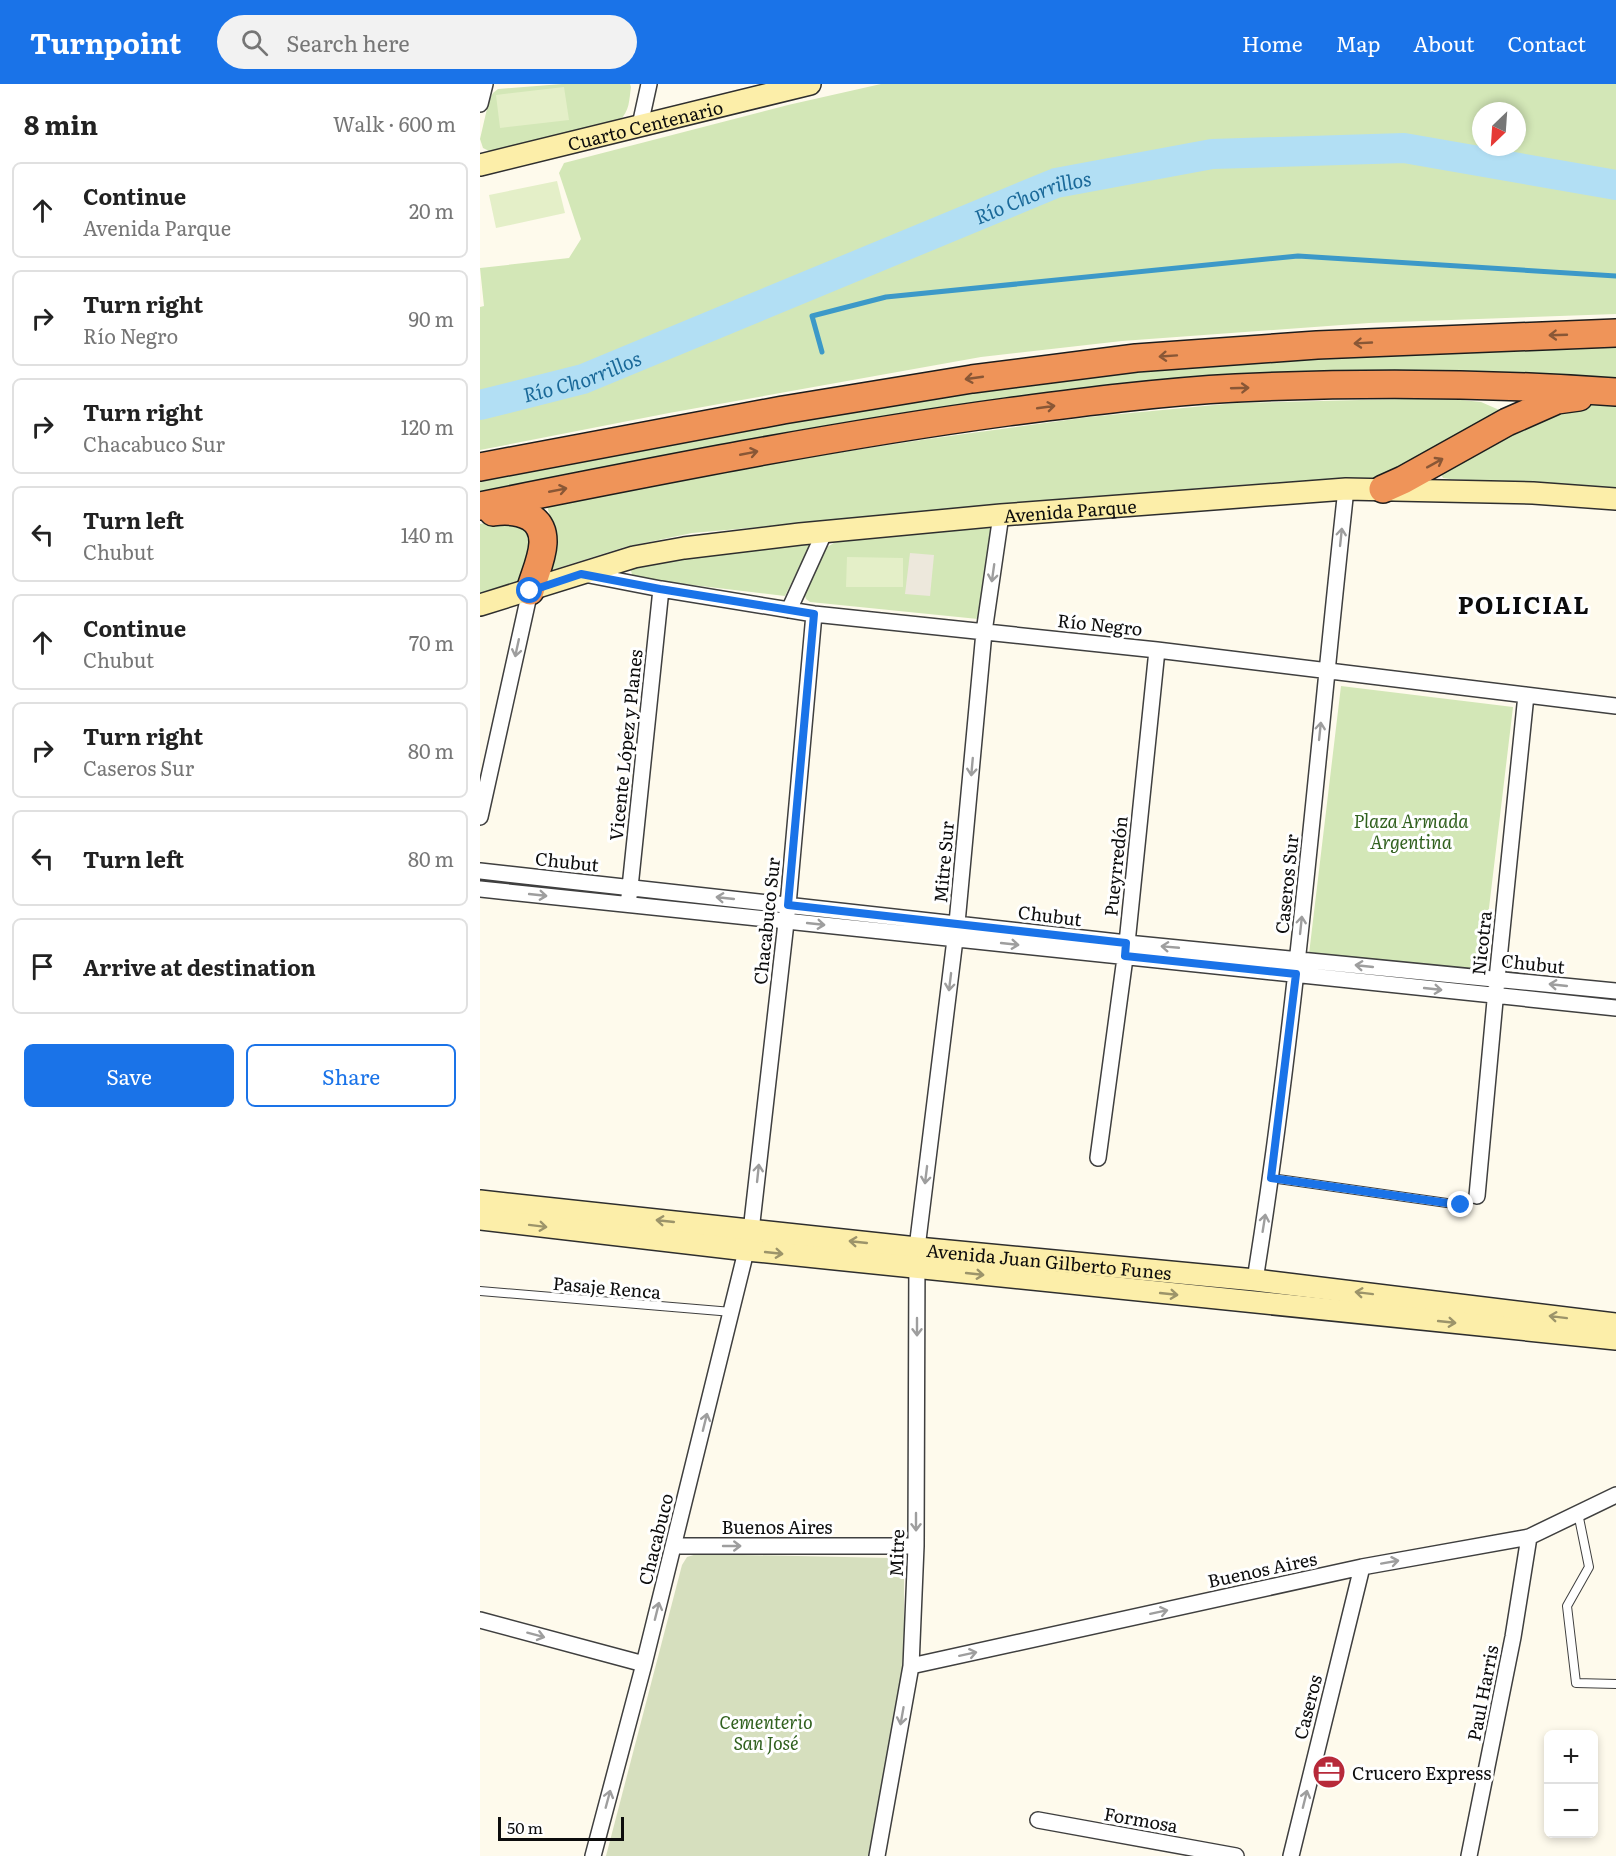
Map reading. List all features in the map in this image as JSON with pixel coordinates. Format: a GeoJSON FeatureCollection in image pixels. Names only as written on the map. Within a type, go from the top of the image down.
{"type":"FeatureCollection","features":[{"type":"Feature","properties":{"kind":"highway"},"geometry":{"type":"LineString","coordinates":[[480,467],[783,410],[972,379],[1136,358],[1328,345],[1616,333]]}},
{"type":"Feature","properties":{"kind":"highway"},"geometry":{"type":"LineString","coordinates":[[480,506],[799,444],[948,420],[1086,402],[1234,388],[1380,385],[1520,386],[1615,392]]}},
{"type":"Feature","properties":{"kind":"highway"},"geometry":{"type":"LineString","coordinates":[[1383,489],[1508,422],[1557,400],[1615,392]]}},
{"type":"Feature","properties":{"kind":"highway"},"geometry":{"type":"LineString","coordinates":[[480,513],[502,510],[522,513],[537,522],[543,532],[544,543],[530,591]]}},
{"type":"Feature","properties":{"kind":"main road","name":"Cuarto Centenario"},"geometry":{"type":"LineString","coordinates":[[480,165],[810,84]]}},
{"type":"Feature","properties":{"kind":"main road","name":"Avenida Parque"},"geometry":{"type":"LineString","coordinates":[[480,605],[634,557],[684,548],[825,531],[1001,515],[1346,489],[1533,493],[1616,499]]}},
{"type":"Feature","properties":{"kind":"main road","name":"Avenida Juan Gilberto Funes"},"geometry":{"type":"LineString","coordinates":[[480,1201],[749,1240]]}},
{"type":"Feature","properties":{"kind":"main road","name":"Avenida Juan Gilberto Funes"},"geometry":{"type":"LineString","coordinates":[[480,1219],[749,1240],[917,1258],[1137,1291],[1616,1339]]}},
{"type":"Feature","properties":{"kind":"main road","name":"Avenida Juan Gilberto Funes"},"geometry":{"type":"LineString","coordinates":[[917,1258],[1140,1269],[1255,1280],[1616,1324]]}},
{"type":"Feature","properties":{"kind":"main road"},"geometry":{"type":"LineString","coordinates":[[1137,1291],[1140,1269]]}},
{"type":"Feature","properties":{"kind":"street"},"geometry":{"type":"LineString","coordinates":[[480,104],[485,84]]}},
{"type":"Feature","properties":{"kind":"street"},"geometry":{"type":"LineString","coordinates":[[640,125],[649,84]]}},
{"type":"Feature","properties":{"kind":"street","name":"Caseros Sur"},"geometry":{"type":"LineString","coordinates":[[1255,1280],[1271,1178],[1297,967],[1346,489]]}},
{"type":"Feature","properties":{"kind":"street","name":"Mitre Sur"},"geometry":{"type":"LineString","coordinates":[[917,1258],[956,931],[984,632],[1001,515]]}},
{"type":"Feature","properties":{"kind":"street"},"geometry":{"type":"LineString","coordinates":[[789,610],[825,531]]}},
{"type":"Feature","properties":{"kind":"street","name":"Río Negro"},"geometry":{"type":"LineString","coordinates":[[581,574],[814,614],[1157,650],[1616,706]]}},
{"type":"Feature","properties":{"kind":"street","name":"Vicente López y Planes"},"geometry":{"type":"LineString","coordinates":[[628,904],[660,589]]}},
{"type":"Feature","properties":{"kind":"street"},"geometry":{"type":"LineString","coordinates":[[480,817],[530,591]]}},
{"type":"Feature","properties":{"kind":"street","name":"Chacabuco Sur"},"geometry":{"type":"LineString","coordinates":[[749,1240],[788,905],[814,614]]}},
{"type":"Feature","properties":{"kind":"street","name":"Pueyrredón"},"geometry":{"type":"LineString","coordinates":[[1098,1158],[1126,950],[1157,650]]}},
{"type":"Feature","properties":{"kind":"street","name":"Nicotra"},"geometry":{"type":"LineString","coordinates":[[1477,1196],[1526,695]]}},
{"type":"Feature","properties":{"kind":"street","name":"Chubut"},"geometry":{"type":"LineString","coordinates":[[480,871],[788,905],[956,931],[1126,950],[1297,967],[1497,979],[1616,991]]}},
{"type":"Feature","properties":{"kind":"street","name":"Chubut"},"geometry":{"type":"LineString","coordinates":[[480,889],[786,921],[956,931]]}},
{"type":"Feature","properties":{"kind":"street","name":"Chubut"},"geometry":{"type":"LineString","coordinates":[[1297,967],[1495,995],[1616,1008]]}},
{"type":"Feature","properties":{"kind":"street","name":"Chacabuco"},"geometry":{"type":"LineString","coordinates":[[593,1856],[644,1664],[749,1240]]}},
{"type":"Feature","properties":{"kind":"street","name":"Mitre"},"geometry":{"type":"LineString","coordinates":[[877,1856],[911,1666],[916,1546],[917,1258]]}},
{"type":"Feature","properties":{"kind":"street","name":"Buenos Aires"},"geometry":{"type":"LineString","coordinates":[[911,1666],[1362,1567],[1529,1537],[1616,1495]]}},
{"type":"Feature","properties":{"kind":"street","name":"Paul Harris"},"geometry":{"type":"LineString","coordinates":[[1469,1856],[1513,1637],[1529,1537]]}},
{"type":"Feature","properties":{"kind":"street","name":"Buenos Aires"},"geometry":{"type":"LineString","coordinates":[[673,1546],[916,1546]]}},
{"type":"Feature","properties":{"kind":"street","name":"Caseros"},"geometry":{"type":"LineString","coordinates":[[1291,1856],[1362,1567]]}},
{"type":"Feature","properties":{"kind":"street"},"geometry":{"type":"LineString","coordinates":[[480,1620],[644,1664]]}},
{"type":"Feature","properties":{"kind":"street","name":"Formosa"},"geometry":{"type":"LineString","coordinates":[[1038,1820],[1236,1856]]}},
{"type":"Feature","properties":{"kind":"lane"},"geometry":{"type":"LineString","coordinates":[[1271,1178],[1461,1205],[1477,1196]]}},
{"type":"Feature","properties":{"kind":"lane","name":"Pasaje Renca"},"geometry":{"type":"LineString","coordinates":[[480,1291],[732,1312]]}},
{"type":"Feature","properties":{"kind":"lane"},"geometry":{"type":"LineString","coordinates":[[1578,1513],[1589,1567],[1567,1606],[1576,1683],[1616,1684]]}},
{"type":"Feature","properties":{"kind":"green space"},"geometry":{"type":"Polygon","coordinates":[[[562,84],[630,84],[627,109],[619,121],[491,152],[483,148],[480,139],[489,100],[493,93],[498,89],[562,84]]]}},
{"type":"Feature","properties":{"kind":"green space"},"geometry":{"type":"Polygon","coordinates":[[[881,84],[1616,84],[1616,314],[1369,323],[1122,341],[981,357],[669,413],[480,450],[480,307],[484,306],[480,268],[569,258],[581,239],[559,173],[564,163],[788,105],[881,84]]]}},
{"type":"Feature","properties":{"kind":"green space"},"geometry":{"type":"Polygon","coordinates":[[[564,87],[569,120],[500,128],[496,95],[564,87]]]}},
{"type":"Feature","properties":{"kind":"green space"},"geometry":{"type":"Polygon","coordinates":[[[557,181],[565,213],[496,228],[489,195],[557,181]]]}},
{"type":"Feature","properties":{"kind":"green space"},"geometry":{"type":"Polygon","coordinates":[[[1616,341],[1616,383],[1314,377],[480,497],[480,476],[797,416],[1105,369],[1616,341]]]}},
{"type":"Feature","properties":{"kind":"green space"},"geometry":{"type":"Polygon","coordinates":[[[1443,398],[1481,402],[1504,412],[1388,480],[1239,485],[692,533],[625,547],[552,570],[550,563],[558,543],[546,503],[698,474],[1089,417],[1236,403],[1443,398]]]}},
{"type":"Feature","properties":{"kind":"green space"},"geometry":{"type":"Polygon","coordinates":[[[1616,404],[1616,488],[1450,479],[1443,478],[1440,472],[1559,405],[1616,404]]]}},
{"type":"Feature","properties":{"kind":"green space"},"geometry":{"type":"Polygon","coordinates":[[[510,518],[533,536],[520,583],[480,595],[480,524],[510,518]]]}},
{"type":"Feature","properties":{"kind":"green space"},"geometry":{"type":"Polygon","coordinates":[[[993,527],[978,619],[810,602],[806,599],[804,593],[827,547],[839,540],[993,527]]]}},
{"type":"Feature","properties":{"kind":"green space"},"geometry":{"type":"Polygon","coordinates":[[[811,543],[785,596],[650,580],[632,575],[631,570],[634,567],[685,554],[811,543]]]}},
{"type":"Feature","properties":{"kind":"green space"},"geometry":{"type":"Polygon","coordinates":[[[847,557],[903,558],[903,587],[846,587],[847,557]]]}},
{"type":"Feature","properties":{"kind":"green space","name":"Plaza Armada Argentina"},"geometry":{"type":"Polygon","coordinates":[[[1341,686],[1513,707],[1481,975],[1309,954],[1341,686]]]}},
{"type":"Feature","properties":{"kind":"green space"},"geometry":{"type":"Polygon","coordinates":[[[490,880],[614,893],[614,897],[490,884],[490,880]]]}},
{"type":"Feature","properties":{"kind":"green space","name":"Cementerio San José"},"geometry":{"type":"Polygon","coordinates":[[[697,1554],[891,1558],[898,1560],[904,1570],[904,1667],[870,1856],[606,1856],[682,1565],[687,1557],[697,1554]]]}},
{"type":"Feature","properties":{"kind":"shaded area"},"geometry":{"type":"Polygon","coordinates":[[[910,553],[934,555],[930,596],[905,594],[910,553]]]}},
{"type":"Feature","properties":{"kind":"waterway","name":"Río Chorrillos"},"geometry":{"type":"LineString","coordinates":[[480,405],[583,379],[1056,183],[1212,154],[1404,148],[1616,185]]}},
{"type":"Feature","properties":{"kind":"waterway"},"geometry":{"type":"LineString","coordinates":[[822,352],[812,316],[886,297],[1298,256],[1616,276]]}},
{"type":"Feature","properties":{"kind":"place","name":"Crucero Express"},"geometry":{"type":"Point","coordinates":[1329,1772]}},
{"type":"Feature","properties":{"kind":"district","name":"POLICIAL"},"geometry":{"type":"Point","coordinates":[1524,603]}},
{"type":"Feature","properties":{"kind":"route"},"geometry":{"type":"LineString","coordinates":[[530,591],[581,574],[814,614],[788,905],[1126,943],[1125,956],[1296,974],[1271,1178],[1461,1205]]}}]}
